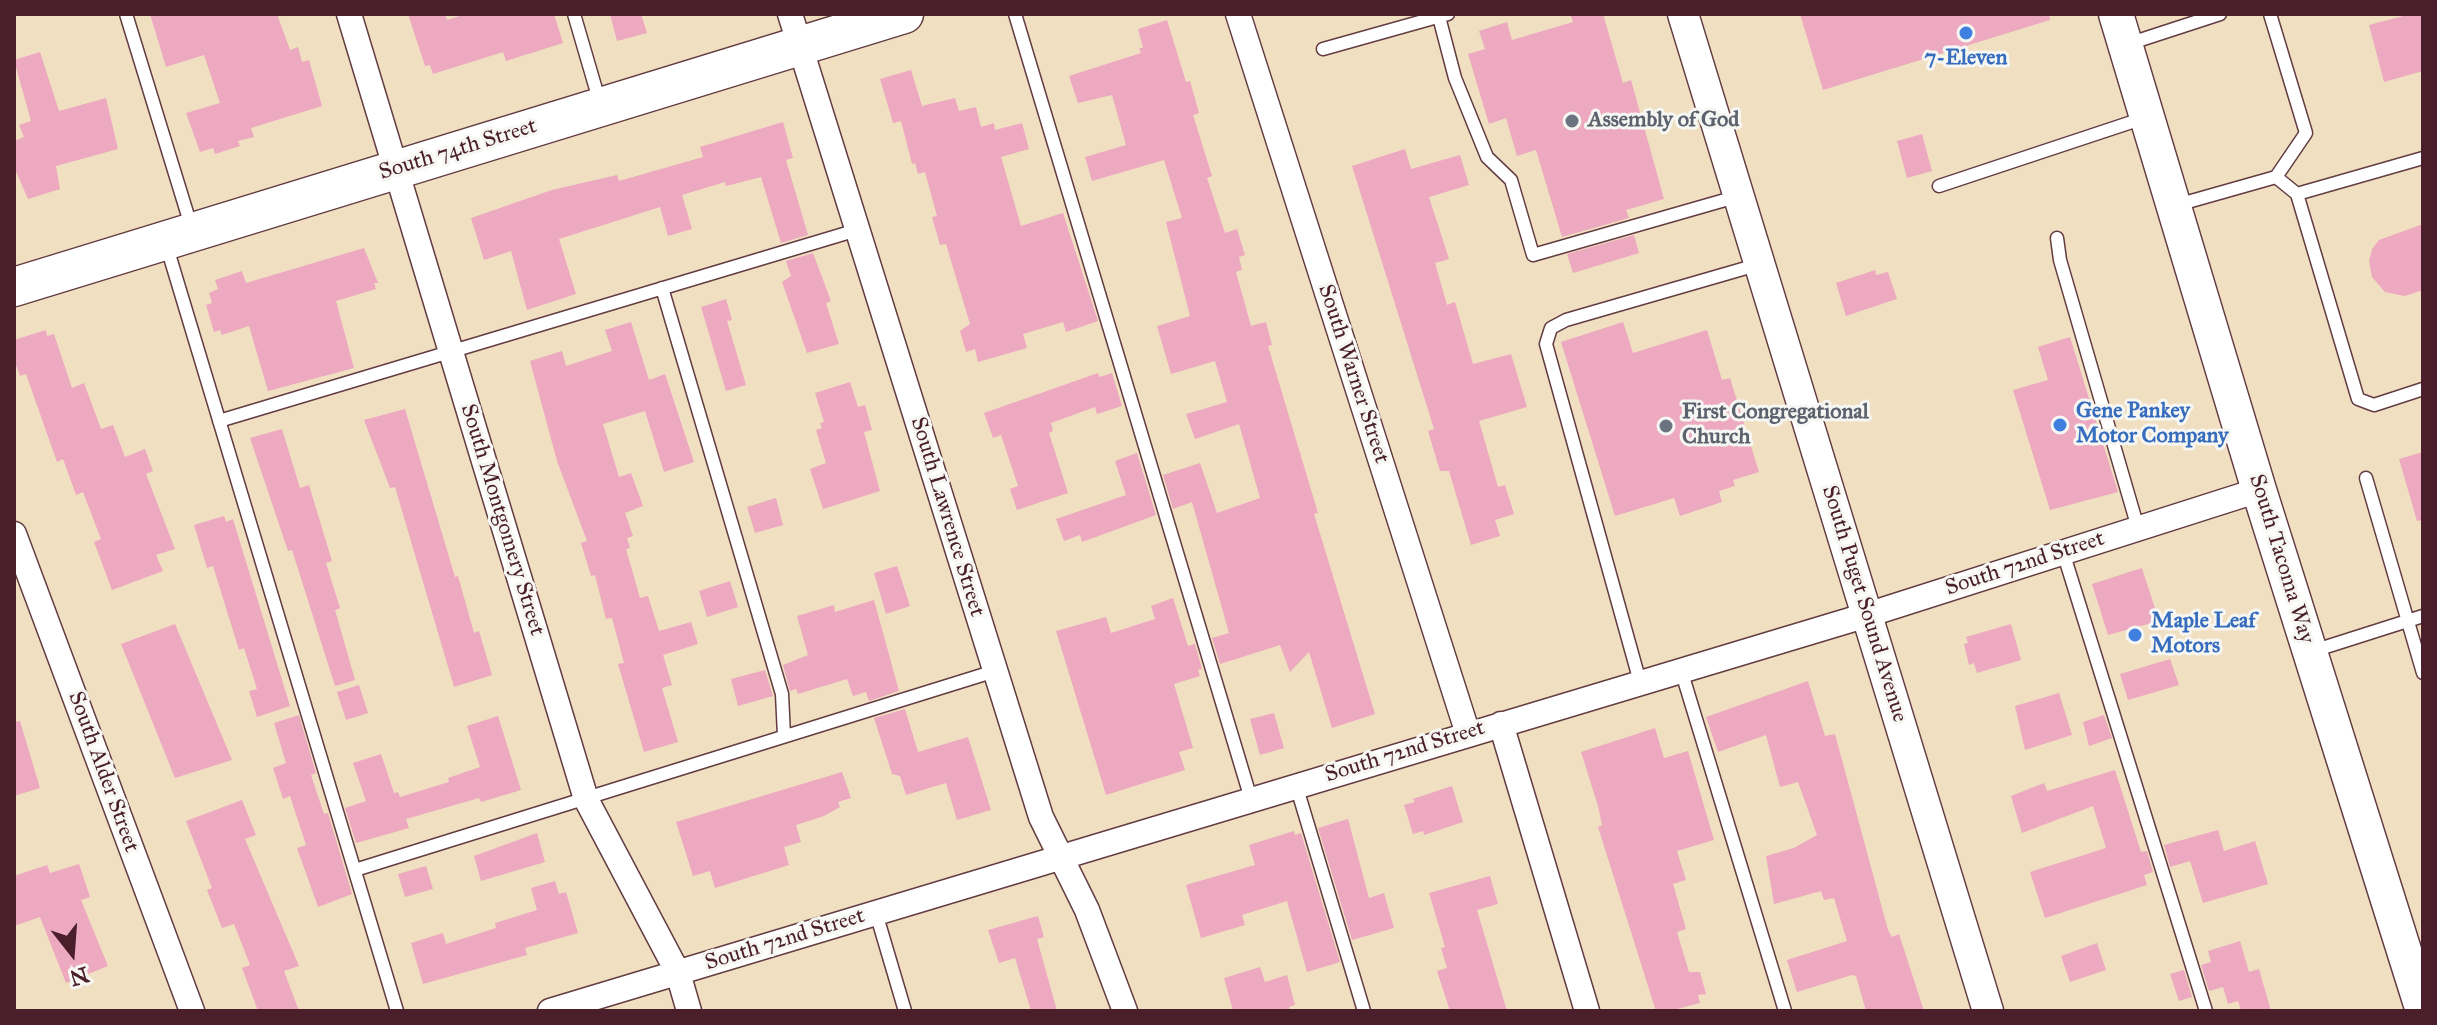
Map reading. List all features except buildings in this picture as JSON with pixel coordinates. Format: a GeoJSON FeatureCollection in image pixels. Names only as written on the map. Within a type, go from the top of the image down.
{"type":"FeatureCollection","features":[{"type":"Feature","properties":{"kind":"main road","name":"South 74th Street"},"geometry":{"type":"LineString","coordinates":[[14,287],[601,106],[795,30],[904,14]]}},
{"type":"Feature","properties":{"kind":"main road","name":"South Tacoma Way"},"geometry":{"type":"LineString","coordinates":[[2120,30],[2310,652],[2414,952],[2423,1011]]}},
{"type":"Feature","properties":{"kind":"street","name":"South Montgomery Street"},"geometry":{"type":"LineString","coordinates":[[349,14],[586,799],[678,973],[689,1011]]}},
{"type":"Feature","properties":{"kind":"street","name":"South Warner Street"},"geometry":{"type":"LineString","coordinates":[[1238,14],[1468,734]]}},
{"type":"Feature","properties":{"kind":"street","name":"South Puget Sound Avenue"},"geometry":{"type":"LineString","coordinates":[[1683,14],[1988,1011]]}},
{"type":"Feature","properties":{"kind":"street","name":"South Lawrence Street"},"geometry":{"type":"LineString","coordinates":[[795,30],[1041,817],[1087,910],[1125,1011]]}},
{"type":"Feature","properties":{"kind":"street","name":"South 72nd Street"},"geometry":{"type":"LineString","coordinates":[[550,1011],[1867,615],[2259,490]]}},
{"type":"Feature","properties":{"kind":"street","name":"South Alder Street"},"geometry":{"type":"LineString","coordinates":[[14,534],[192,1011]]}},
{"type":"Feature","properties":{"kind":"street"},"geometry":{"type":"LineString","coordinates":[[1501,724],[1587,1011]]}},
{"type":"Feature","properties":{"kind":"lane"},"geometry":{"type":"LineString","coordinates":[[126,14],[219,421],[397,1011]]}},
{"type":"Feature","properties":{"kind":"lane"},"geometry":{"type":"LineString","coordinates":[[574,14],[601,106]]}},
{"type":"Feature","properties":{"kind":"lane"},"geometry":{"type":"LineString","coordinates":[[1015,14],[1251,799]]}},
{"type":"Feature","properties":{"kind":"lane"},"geometry":{"type":"LineString","coordinates":[[2120,30],[2220,14]]}},
{"type":"Feature","properties":{"kind":"lane"},"geometry":{"type":"LineString","coordinates":[[2174,206],[2276,177],[2306,133],[2270,14]]}},
{"type":"Feature","properties":{"kind":"lane"},"geometry":{"type":"LineString","coordinates":[[1323,49],[1443,16],[1455,78],[1487,157],[1511,180],[1533,255],[1739,196]]}},
{"type":"Feature","properties":{"kind":"lane"},"geometry":{"type":"LineString","coordinates":[[1939,186],[2147,117]]}},
{"type":"Feature","properties":{"kind":"lane"},"geometry":{"type":"LineString","coordinates":[[2297,194],[2423,158]]}},
{"type":"Feature","properties":{"kind":"lane"},"geometry":{"type":"LineString","coordinates":[[2276,177],[2297,194],[2358,399],[2374,405],[2423,389]]}},
{"type":"Feature","properties":{"kind":"lane"},"geometry":{"type":"LineString","coordinates":[[219,421],[857,230]]}},
{"type":"Feature","properties":{"kind":"lane"},"geometry":{"type":"LineString","coordinates":[[2057,238],[2060,260],[2138,528]]}},
{"type":"Feature","properties":{"kind":"lane"},"geometry":{"type":"LineString","coordinates":[[1640,682],[1546,344],[1551,328],[1566,320],[1760,264]]}},
{"type":"Feature","properties":{"kind":"lane"},"geometry":{"type":"LineString","coordinates":[[662,288],[782,694],[784,736]]}},
{"type":"Feature","properties":{"kind":"lane"},"geometry":{"type":"LineString","coordinates":[[2366,478],[2423,673]]}},
{"type":"Feature","properties":{"kind":"lane"},"geometry":{"type":"LineString","coordinates":[[2063,552],[2206,1011]]}},
{"type":"Feature","properties":{"kind":"lane"},"geometry":{"type":"LineString","coordinates":[[2310,652],[2423,616]]}},
{"type":"Feature","properties":{"kind":"lane"},"geometry":{"type":"LineString","coordinates":[[1681,670],[1785,1011]]}},
{"type":"Feature","properties":{"kind":"lane"},"geometry":{"type":"LineString","coordinates":[[355,870],[995,671]]}},
{"type":"Feature","properties":{"kind":"lane"},"geometry":{"type":"LineString","coordinates":[[1296,785],[1364,1011]]}},
{"type":"Feature","properties":{"kind":"lane"},"geometry":{"type":"LineString","coordinates":[[876,913],[905,1011]]}},
{"type":"Feature","properties":{"kind":"place","name":"7-Eleven"},"geometry":{"type":"Point","coordinates":[1966,33]}},
{"type":"Feature","properties":{"kind":"place","name":"Assembly of God"},"geometry":{"type":"Point","coordinates":[1572,121]}},
{"type":"Feature","properties":{"kind":"place","name":"Gene Pankey Motor Company"},"geometry":{"type":"Point","coordinates":[2060,425]}},
{"type":"Feature","properties":{"kind":"place","name":"First Congregational Church"},"geometry":{"type":"Point","coordinates":[1666,426]}},
{"type":"Feature","properties":{"kind":"place","name":"Maple Leaf Motors"},"geometry":{"type":"Point","coordinates":[2135,635]}}]}
